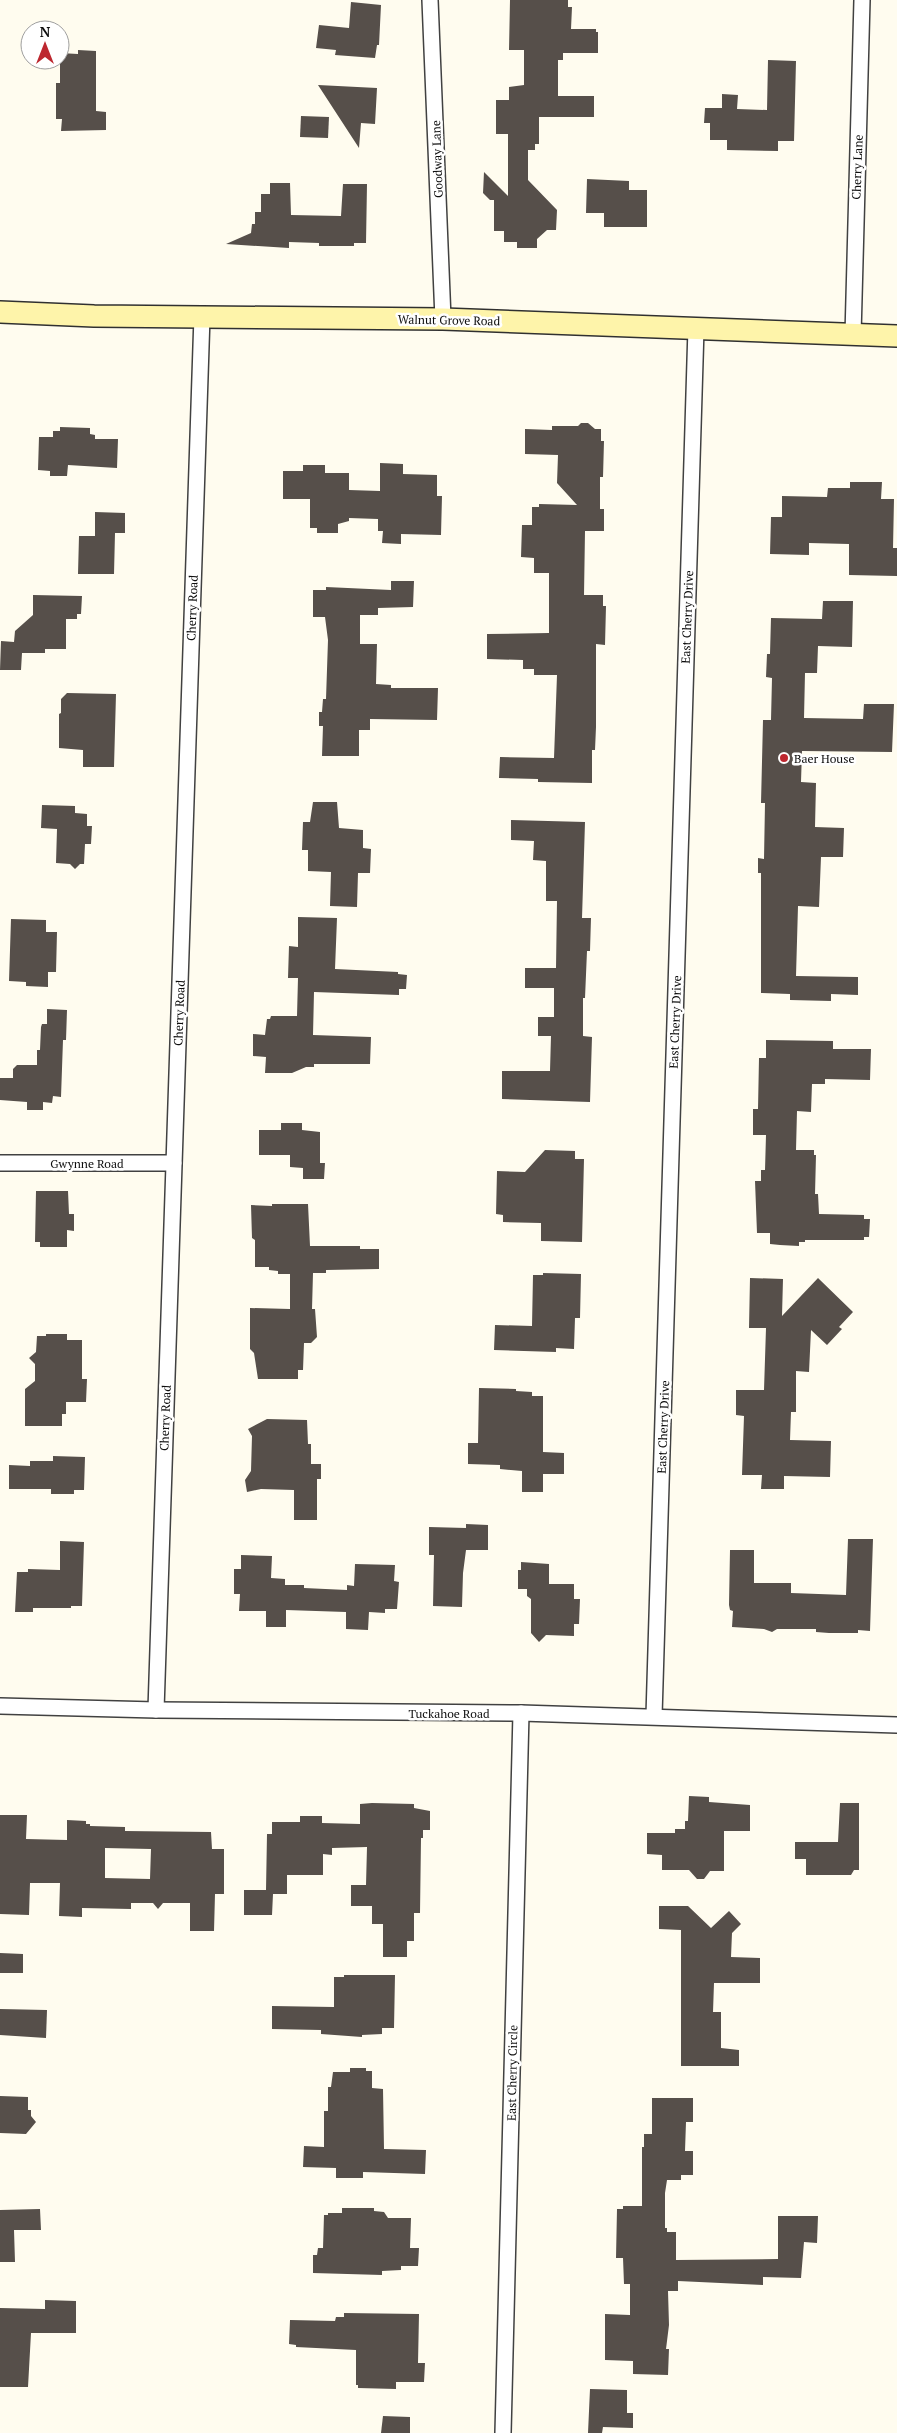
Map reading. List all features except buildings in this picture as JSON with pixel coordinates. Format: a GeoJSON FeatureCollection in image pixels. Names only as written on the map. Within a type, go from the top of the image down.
{"type":"FeatureCollection","features":[{"type":"Feature","properties":{"kind":"main road","name":"Walnut Grove Road"},"geometry":{"type":"LineString","coordinates":[[0,312],[94,316],[202,316],[337,320],[443,319],[897,336]]}},
{"type":"Feature","properties":{"kind":"street","name":"Goodway Lane"},"geometry":{"type":"LineString","coordinates":[[430,0],[443,319]]}},
{"type":"Feature","properties":{"kind":"street","name":"Cherry Lane"},"geometry":{"type":"LineString","coordinates":[[853,335],[862,0]]}},
{"type":"Feature","properties":{"kind":"street","name":"Cherry Road"},"geometry":{"type":"LineString","coordinates":[[156,1710],[202,316]]}},
{"type":"Feature","properties":{"kind":"street","name":"East Cherry Drive"},"geometry":{"type":"LineString","coordinates":[[654,1716],[696,328]]}},
{"type":"Feature","properties":{"kind":"street","name":"Gwynne Road"},"geometry":{"type":"LineString","coordinates":[[0,1163],[174,1163]]}},
{"type":"Feature","properties":{"kind":"street","name":"Tuckahoe Road"},"geometry":{"type":"LineString","coordinates":[[0,1706],[156,1710],[521,1713],[897,1724]]}},
{"type":"Feature","properties":{"kind":"street","name":"East Cherry Circle"},"geometry":{"type":"LineString","coordinates":[[503,2433],[521,1713]]}},
{"type":"Feature","properties":{"kind":"place","name":"Baer House"},"geometry":{"type":"Point","coordinates":[784,758]}}]}
